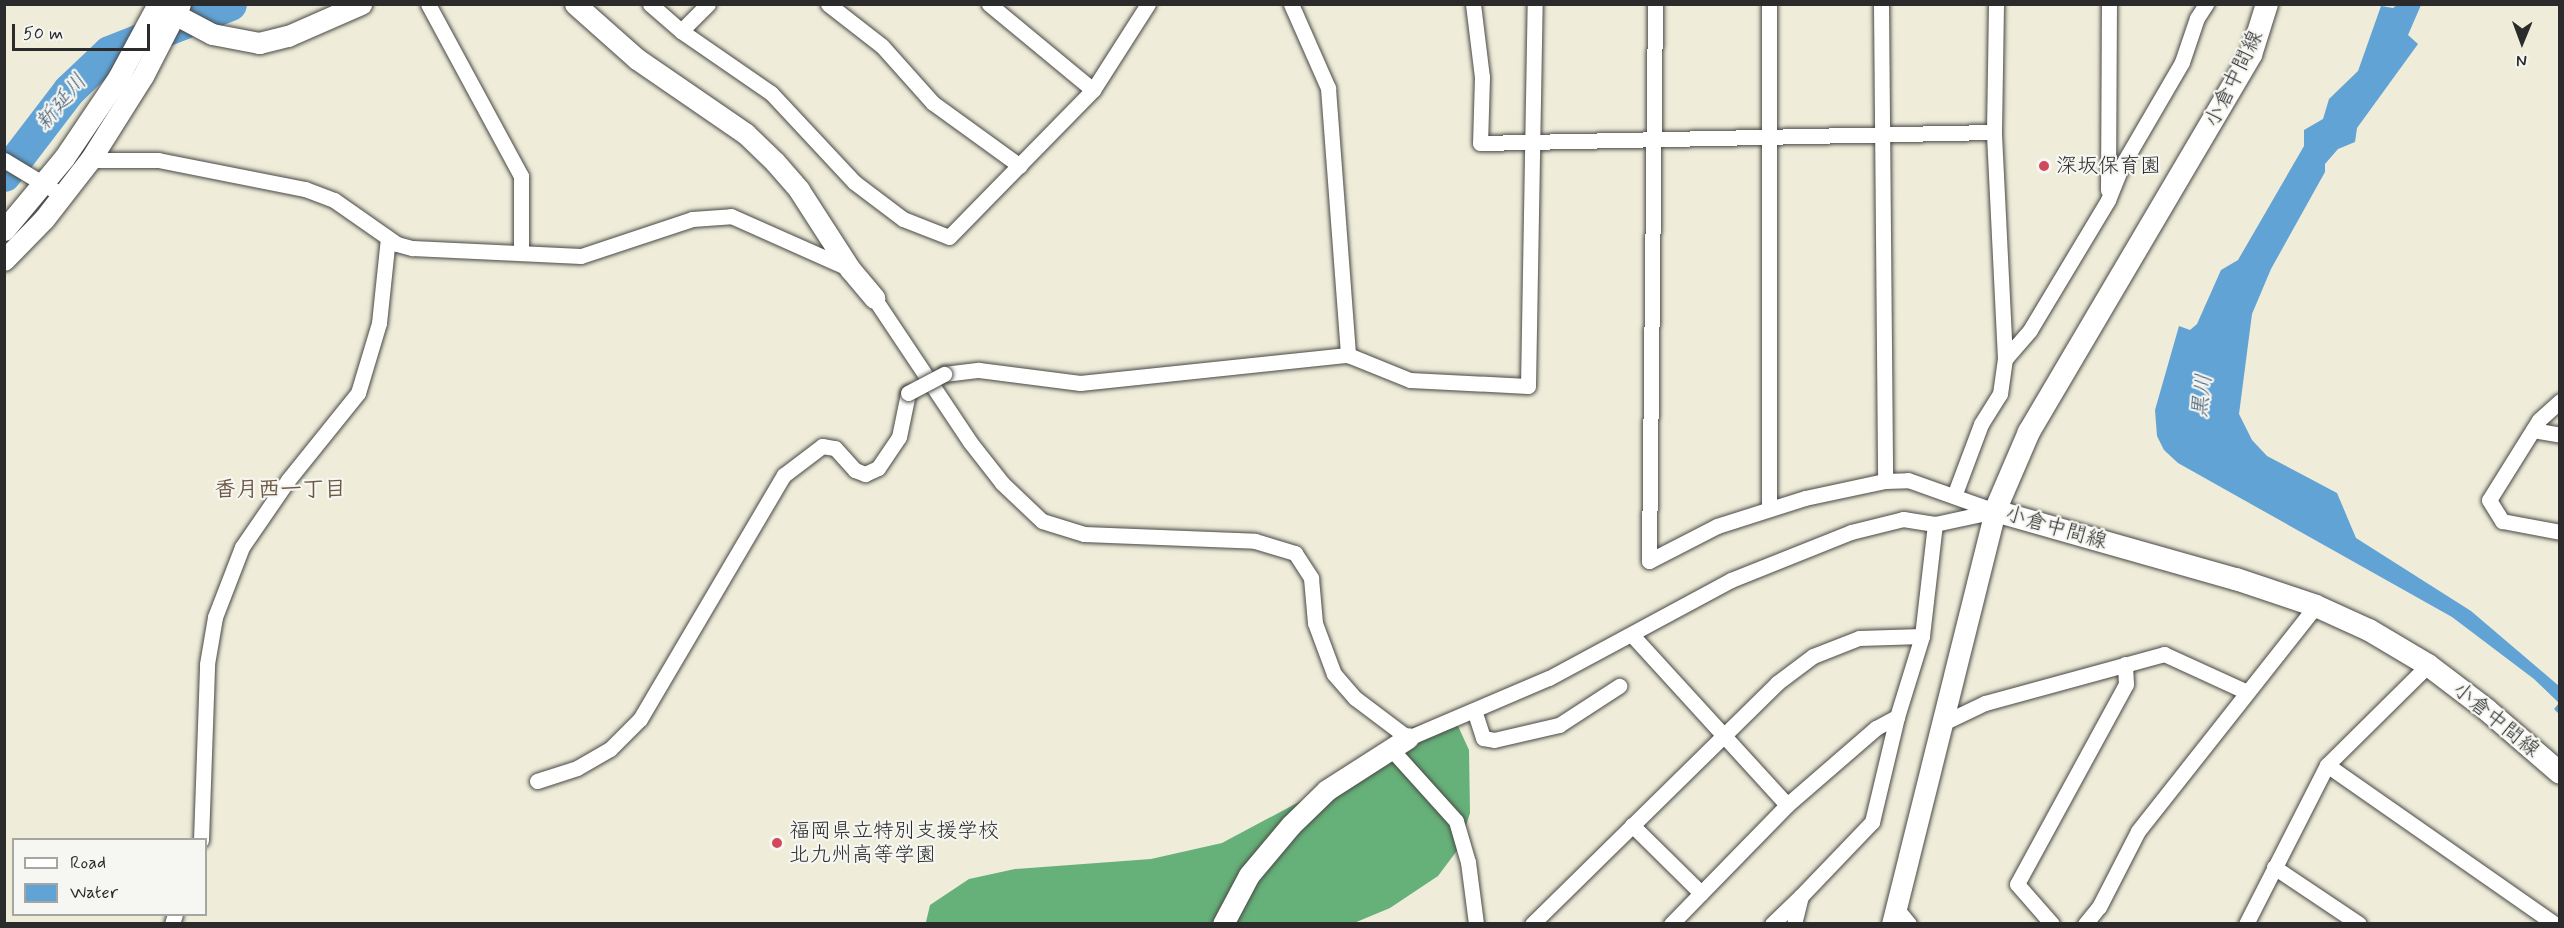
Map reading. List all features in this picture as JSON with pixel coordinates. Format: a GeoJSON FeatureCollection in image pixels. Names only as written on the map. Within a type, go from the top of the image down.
{"type":"FeatureCollection","features":[{"type":"Feature","properties":{"kind":"main road","name":"小倉中間線"},"geometry":{"type":"LineString","coordinates":[[2267,4],[2246,66],[2029,432],[1995,511],[2316,606],[2369,630],[2428,665],[2487,710],[2559,773]]}},
{"type":"Feature","properties":{"kind":"street"},"geometry":{"type":"LineString","coordinates":[[166,7],[212,34],[259,43],[288,36],[360,4]]}},
{"type":"Feature","properties":{"kind":"street"},"geometry":{"type":"LineString","coordinates":[[429,4],[521,176],[521,251]]}},
{"type":"Feature","properties":{"kind":"street"},"geometry":{"type":"LineString","coordinates":[[576,4],[637,59],[753,141],[799,190],[850,269],[874,298],[970,442],[1002,483],[1042,521],[1084,534],[1255,541],[1295,553],[1311,578],[1315,623],[1334,674],[1354,698],[1400,744],[1456,821],[1468,862],[1476,924]]}},
{"type":"Feature","properties":{"kind":"street"},"geometry":{"type":"LineString","coordinates":[[651,4],[681,31],[771,93],[854,182],[912,223],[949,237],[1093,90],[1148,4]]}},
{"type":"Feature","properties":{"kind":"street"},"geometry":{"type":"LineString","coordinates":[[681,31],[708,4]]}},
{"type":"Feature","properties":{"kind":"street"},"geometry":{"type":"LineString","coordinates":[[828,4],[882,46],[933,104],[1020,166]]}},
{"type":"Feature","properties":{"kind":"street"},"geometry":{"type":"LineString","coordinates":[[989,4],[1093,90]]}},
{"type":"Feature","properties":{"kind":"street"},"geometry":{"type":"LineString","coordinates":[[1291,4],[1328,88],[1348,355]]}},
{"type":"Feature","properties":{"kind":"street"},"geometry":{"type":"LineString","coordinates":[[1473,4],[1482,77],[1480,143],[1534,143],[1654,137],[1994,132]]}},
{"type":"Feature","properties":{"kind":"street"},"geometry":{"type":"LineString","coordinates":[[537,781],[577,768],[610,749],[640,719],[784,475],[822,446],[835,448],[855,470],[865,474],[878,468],[898,437],[908,393],[944,374],[979,370],[1080,383],[1348,355],[1410,380],[1528,386],[1535,4]]}},
{"type":"Feature","properties":{"kind":"street"},"geometry":{"type":"LineString","coordinates":[[1655,4],[1649,561],[1717,526],[1769,509],[1885,481],[1908,480],[1995,511]]}},
{"type":"Feature","properties":{"kind":"street"},"geometry":{"type":"LineString","coordinates":[[1769,4],[1769,509]]}},
{"type":"Feature","properties":{"kind":"street"},"geometry":{"type":"LineString","coordinates":[[1881,4],[1885,481]]}},
{"type":"Feature","properties":{"kind":"street"},"geometry":{"type":"LineString","coordinates":[[1954,496],[1981,424],[2000,394],[2005,359],[1994,132],[1996,4]]}},
{"type":"Feature","properties":{"kind":"street"},"geometry":{"type":"LineString","coordinates":[[2108,200],[2109,4]]}},
{"type":"Feature","properties":{"kind":"street"},"geometry":{"type":"LineString","coordinates":[[2005,359],[2030,330],[2108,200],[2121,167],[2182,62],[2197,18],[2206,4]]}},
{"type":"Feature","properties":{"kind":"street"},"geometry":{"type":"LineString","coordinates":[[4,230],[90,160],[143,76],[166,7]]}},
{"type":"Feature","properties":{"kind":"street"},"geometry":{"type":"LineString","coordinates":[[4,260],[53,190],[118,78],[166,7]]}},
{"type":"Feature","properties":{"kind":"street"},"geometry":{"type":"LineString","coordinates":[[4,160],[53,190]]}},
{"type":"Feature","properties":{"kind":"street"},"geometry":{"type":"LineString","coordinates":[[90,160],[158,160],[305,189],[334,200],[388,238],[412,248],[521,251],[581,256],[692,219],[731,216],[850,269]]}},
{"type":"Feature","properties":{"kind":"street"},"geometry":{"type":"LineString","coordinates":[[201,838],[207,664],[215,617],[242,547],[288,480],[358,393],[379,323],[388,238]]}},
{"type":"Feature","properties":{"kind":"street"},"geometry":{"type":"LineString","coordinates":[[2559,401],[2533,430],[2489,500],[2502,521],[2559,532]]}},
{"type":"Feature","properties":{"kind":"street"},"geometry":{"type":"LineString","coordinates":[[2533,430],[2559,435]]}},
{"type":"Feature","properties":{"kind":"street"},"geometry":{"type":"LineString","coordinates":[[1223,924],[1249,875],[1291,825],[1327,790],[1400,744],[1475,713],[1632,635],[1731,580],[1851,532],[1904,519],[1935,524],[1995,511]]}},
{"type":"Feature","properties":{"kind":"street"},"geometry":{"type":"LineString","coordinates":[[1899,918],[1943,723],[1995,511]]}},
{"type":"Feature","properties":{"kind":"street"},"geometry":{"type":"LineString","coordinates":[[1772,924],[1872,822],[1897,717],[1922,636],[1935,524]]}},
{"type":"Feature","properties":{"kind":"street"},"geometry":{"type":"LineString","coordinates":[[2085,924],[2099,907],[2138,831],[2316,606]]}},
{"type":"Feature","properties":{"kind":"street"},"geometry":{"type":"LineString","coordinates":[[1632,635],[1787,805]]}},
{"type":"Feature","properties":{"kind":"street"},"geometry":{"type":"LineString","coordinates":[[1532,924],[1777,683],[1813,656],[1859,638],[1922,636]]}},
{"type":"Feature","properties":{"kind":"street"},"geometry":{"type":"LineString","coordinates":[[1943,723],[1985,703],[2164,654],[2247,692]]}},
{"type":"Feature","properties":{"kind":"street"},"geometry":{"type":"LineString","coordinates":[[2052,924],[2017,884],[2126,684],[2125,664]]}},
{"type":"Feature","properties":{"kind":"street"},"geometry":{"type":"LineString","coordinates":[[2246,924],[2327,765],[2428,665]]}},
{"type":"Feature","properties":{"kind":"street"},"geometry":{"type":"LineString","coordinates":[[1475,713],[1483,738],[1494,740],[1559,725],[1619,686]]}},
{"type":"Feature","properties":{"kind":"street"},"geometry":{"type":"LineString","coordinates":[[1671,924],[1787,805],[1876,728],[1897,717]]}},
{"type":"Feature","properties":{"kind":"street"},"geometry":{"type":"LineString","coordinates":[[2327,765],[2555,924]]}},
{"type":"Feature","properties":{"kind":"street"},"geometry":{"type":"LineString","coordinates":[[1632,825],[1701,893]]}},
{"type":"Feature","properties":{"kind":"street"},"geometry":{"type":"LineString","coordinates":[[2274,867],[2359,924]]}},
{"type":"Feature","properties":{"kind":"street"},"geometry":{"type":"LineString","coordinates":[[1794,924],[1801,896]]}},
{"type":"Feature","properties":{"kind":"green space"},"geometry":{"type":"Polygon","coordinates":[[[1441,718],[1458,726],[1469,750],[1470,813],[1459,848],[1438,876],[1390,908],[1354,923],[926,922],[930,905],[969,879],[1015,869],[1151,859],[1222,843],[1312,795],[1400,731],[1441,718]]]}},
{"type":"Feature","properties":{"kind":"water","name":"黒川"},"geometry":{"type":"Polygon","coordinates":[[[2397,5],[2421,5],[2408,35],[2418,44],[2357,128],[2355,142],[2338,149],[2325,164],[2325,172],[2271,269],[2252,314],[2239,414],[2252,440],[2267,456],[2337,493],[2356,538],[2471,611],[2559,686],[2559,703],[2534,679],[2452,617],[2178,463],[2164,450],[2157,436],[2155,410],[2179,326],[2190,330],[2197,324],[2221,270],[2238,260],[2304,146],[2304,130],[2323,119],[2329,99],[2358,71],[2381,6],[2393,8],[2397,5]]]}},
{"type":"Feature","properties":{"kind":"water"},"geometry":{"type":"Polygon","coordinates":[[[2559,703],[2559,714],[2554,709],[2559,703]]]}},
{"type":"Feature","properties":{"kind":"waterway","name":"新延川"},"geometry":{"type":"LineString","coordinates":[[4,175],[69,90],[109,52],[230,4]]}},
{"type":"Feature","properties":{"kind":"place","name":"深坂保育園"},"geometry":{"type":"Point","coordinates":[2044,166]}},
{"type":"Feature","properties":{"kind":"place","name":"福岡県立特別支援学校 北九州高等学園"},"geometry":{"type":"Point","coordinates":[777,843]}},
{"type":"Feature","properties":{"kind":"district","name":"香月西一丁目"},"geometry":{"type":"Point","coordinates":[280,491]}}]}
